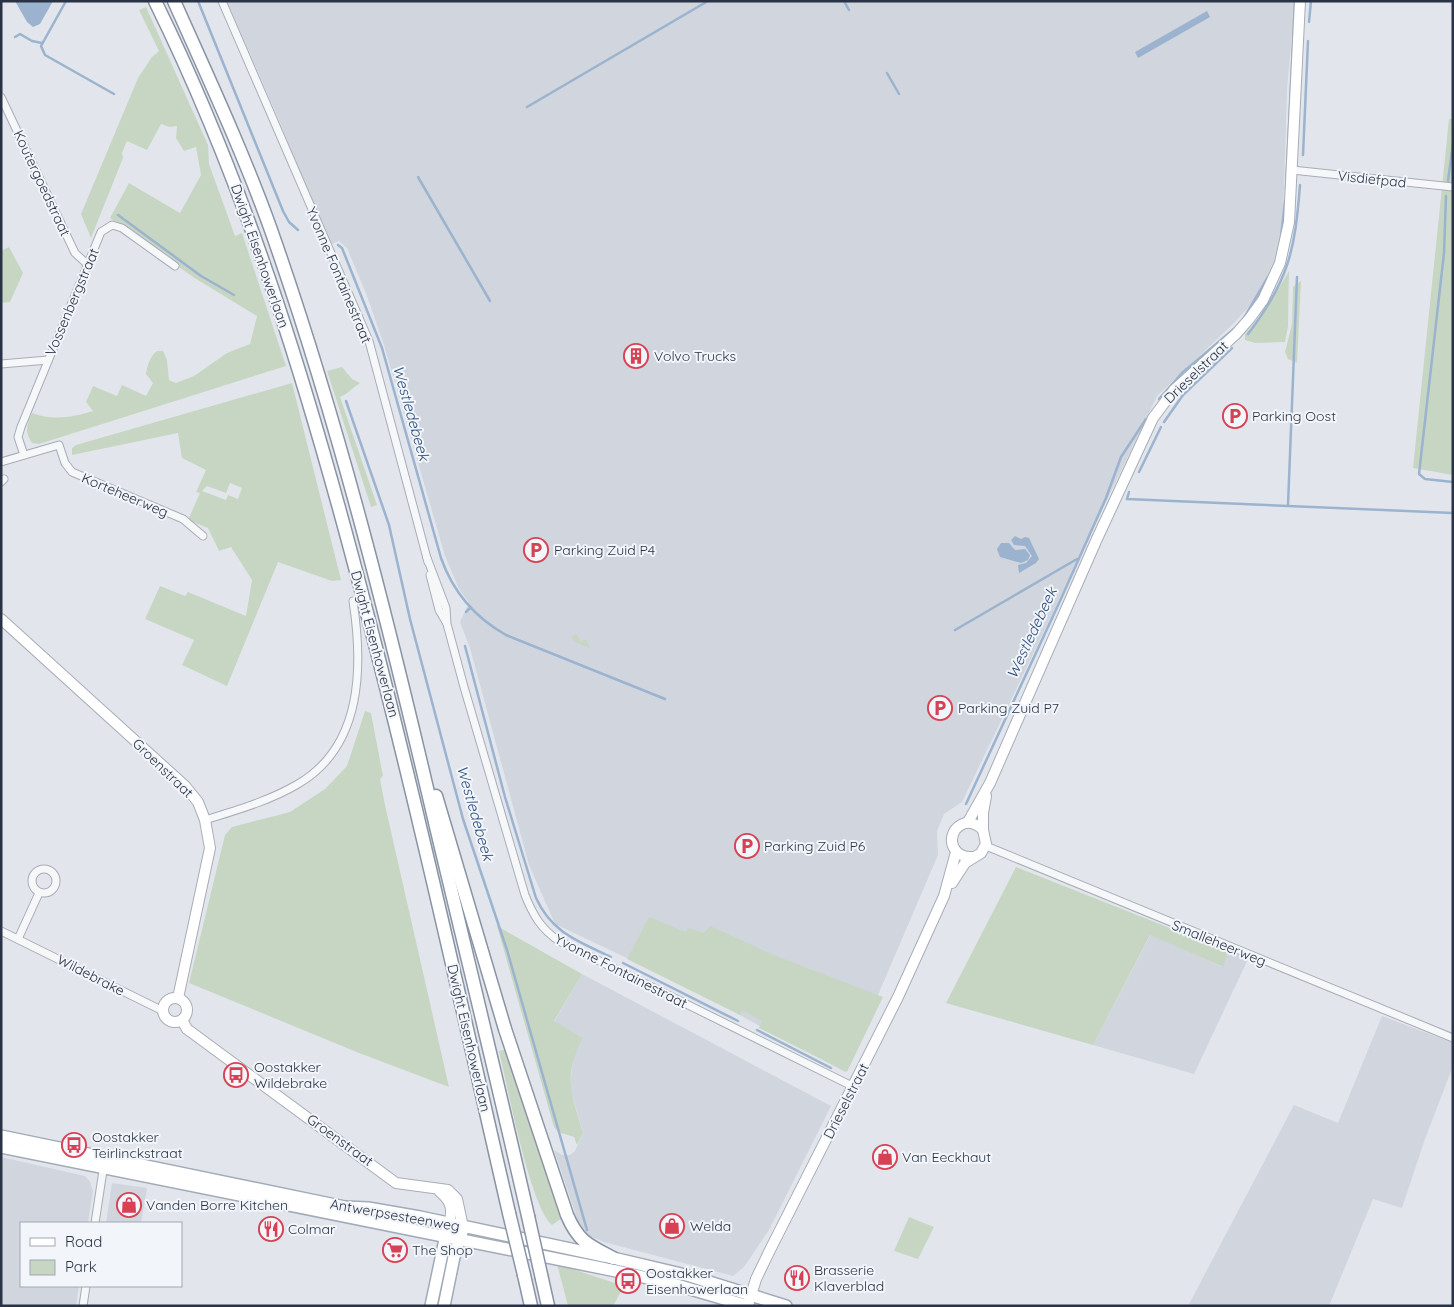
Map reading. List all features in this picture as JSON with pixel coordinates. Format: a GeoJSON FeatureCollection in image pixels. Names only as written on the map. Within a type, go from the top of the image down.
{"type":"FeatureCollection","features":[{"type":"Feature","properties":{"kind":"highway","name":"Dwight Eisenhowerlaan"},"geometry":{"type":"LineString","coordinates":[[155,1],[194,84],[235,184],[294,354],[321,439],[407,767],[508,1213],[531,1306]]}},
{"type":"Feature","properties":{"kind":"highway","name":"Dwight Eisenhowerlaan"},"geometry":{"type":"LineString","coordinates":[[174,1],[230,126],[250,177],[310,347],[364,531],[416,742],[548,1306]]}},
{"type":"Feature","properties":{"kind":"highway"},"geometry":{"type":"LineString","coordinates":[[416,742],[443,814],[505,1029],[567,1215],[578,1237],[588,1246],[613,1258]]}},
{"type":"Feature","properties":{"kind":"main road","name":"Antwerpsesteenweg"},"geometry":{"type":"LineString","coordinates":[[1,1136],[105,1162],[445,1237],[624,1272],[748,1303],[786,1306]]}},
{"type":"Feature","properties":{"kind":"main road","name":"Antwerpsesteenweg"},"geometry":{"type":"LineString","coordinates":[[1,1147],[105,1162],[345,1207],[368,1208],[613,1258],[690,1276],[748,1303]]}},
{"type":"Feature","properties":{"kind":"main road"},"geometry":{"type":"LineString","coordinates":[[431,1306],[449,1224]]}},
{"type":"Feature","properties":{"kind":"main road"},"geometry":{"type":"LineString","coordinates":[[444,1306],[454,1257],[463,1227]]}},
{"type":"Feature","properties":{"kind":"street","name":"Yvonne Fontainestraat"},"geometry":{"type":"LineString","coordinates":[[222,1],[369,341],[427,558],[446,608],[447,624],[525,895],[540,925],[559,941],[854,1087]]}},
{"type":"Feature","properties":{"kind":"street","name":"Drieselstraat"},"geometry":{"type":"LineString","coordinates":[[944,896],[956,852],[952,843],[952,834],[959,826],[968,822],[990,783],[1096,540],[1153,418],[1174,390],[1241,329],[1272,283],[1286,241],[1292,170],[1300,1]]}},
{"type":"Feature","properties":{"kind":"street","name":"Koutergoedstraat"},"geometry":{"type":"LineString","coordinates":[[1,98],[75,253],[87,264]]}},
{"type":"Feature","properties":{"kind":"street","name":"Visdiefpad"},"geometry":{"type":"LineString","coordinates":[[1292,170],[1453,187]]}},
{"type":"Feature","properties":{"kind":"street","name":"Vossenbergstraat"},"geometry":{"type":"LineString","coordinates":[[24,455],[18,437],[101,232],[112,225],[122,228],[175,266]]}},
{"type":"Feature","properties":{"kind":"street"},"geometry":{"type":"LineString","coordinates":[[1,364],[48,360]]}},
{"type":"Feature","properties":{"kind":"street","name":"Korteheerweg"},"geometry":{"type":"LineString","coordinates":[[24,455],[59,445],[65,463],[72,472],[183,519],[203,536]]}},
{"type":"Feature","properties":{"kind":"street"},"geometry":{"type":"LineString","coordinates":[[1,462],[24,455]]}},
{"type":"Feature","properties":{"kind":"street"},"geometry":{"type":"LineString","coordinates":[[205,820],[269,799],[299,784],[321,766],[336,746],[348,725],[357,688],[359,640],[353,602]]}},
{"type":"Feature","properties":{"kind":"street","name":"Groenstraat"},"geometry":{"type":"LineString","coordinates":[[1,619],[185,786],[198,802],[205,820],[210,848],[178,998]]}},
{"type":"Feature","properties":{"kind":"street","name":"Drieselstraat"},"geometry":{"type":"LineString","coordinates":[[748,1303],[770,1250],[898,998],[944,896],[965,863],[981,853],[986,846],[986,835],[983,830],[984,806],[990,783]]}},
{"type":"Feature","properties":{"kind":"street"},"geometry":{"type":"LineString","coordinates":[[968,822],[975,824],[983,830]]}},
{"type":"Feature","properties":{"kind":"street","name":"Smalleheerweg"},"geometry":{"type":"LineString","coordinates":[[986,846],[1453,1038]]}},
{"type":"Feature","properties":{"kind":"street"},"geometry":{"type":"LineString","coordinates":[[956,852],[961,856],[972,857]]}},
{"type":"Feature","properties":{"kind":"street"},"geometry":{"type":"LineString","coordinates":[[18,939],[39,893]]}},
{"type":"Feature","properties":{"kind":"street","name":"Wildebrake"},"geometry":{"type":"LineString","coordinates":[[1,931],[163,1011]]}},
{"type":"Feature","properties":{"kind":"street"},"geometry":{"type":"LineString","coordinates":[[178,998],[185,1002],[188,1010],[182,1020],[169,1021],[163,1011],[167,1000],[178,998]]}},
{"type":"Feature","properties":{"kind":"street","name":"Groenstraat"},"geometry":{"type":"LineString","coordinates":[[182,1020],[187,1029],[396,1183],[448,1190],[457,1199],[463,1227]]}},
{"type":"Feature","properties":{"kind":"street"},"geometry":{"type":"LineString","coordinates":[[95,1222],[105,1162]]}},
{"type":"Feature","properties":{"kind":"street"},"geometry":{"type":"LineString","coordinates":[[434,1187],[447,1198],[452,1208],[449,1224]]}},
{"type":"Feature","properties":{"kind":"street"},"geometry":{"type":"LineString","coordinates":[[83,1306],[86,1287]]}},
{"type":"Feature","properties":{"kind":"shaded area","name":"Volvo Trucks"},"geometry":{"type":"Polygon","coordinates":[[[227,1],[1295,1],[1287,89],[1283,220],[1276,260],[1256,299],[1232,325],[1157,396],[962,802],[944,814],[937,831],[938,855],[845,1072],[688,987],[555,924],[529,865],[470,648],[460,622],[469,603],[459,589],[445,556],[384,345],[367,296],[347,248],[339,241],[332,244],[309,198],[282,127],[227,1]]]}},
{"type":"Feature","properties":{"kind":"shaded area"},"geometry":{"type":"Polygon","coordinates":[[[1151,934],[1222,967],[1228,951],[1248,959],[1194,1074],[1093,1045],[1151,934]]]}},
{"type":"Feature","properties":{"kind":"shaded area"},"geometry":{"type":"Polygon","coordinates":[[[582,974],[831,1106],[769,1230],[744,1267],[733,1276],[604,1242],[582,1233],[554,1150],[562,1155],[570,1155],[575,1151],[583,1133],[570,1087],[573,1056],[583,1038],[554,1022],[582,974]]]}},
{"type":"Feature","properties":{"kind":"shaded area"},"geometry":{"type":"Polygon","coordinates":[[[1382,1016],[1453,1043],[1453,1066],[1425,1139],[1402,1208],[1373,1199],[1329,1306],[1188,1306],[1294,1105],[1338,1123],[1382,1016]]]}},
{"type":"Feature","properties":{"kind":"shaded area"},"geometry":{"type":"Polygon","coordinates":[[[1,1157],[85,1176],[90,1182],[93,1191],[88,1222],[20,1222],[20,1287],[79,1287],[76,1306],[1,1306],[1,1157]]]}},
{"type":"Feature","properties":{"kind":"shaded area"},"geometry":{"type":"Polygon","coordinates":[[[112,1183],[147,1188],[141,1222],[106,1222],[112,1183]]]}},
{"type":"Feature","properties":{"kind":"green space"},"geometry":{"type":"Polygon","coordinates":[[[146,7],[208,145],[209,164],[235,236],[242,233],[286,366],[39,444],[32,443],[27,428],[32,413],[47,417],[63,417],[93,411],[86,402],[93,386],[117,396],[122,385],[146,396],[153,383],[146,374],[147,368],[151,358],[157,351],[163,351],[167,360],[169,380],[176,383],[194,376],[227,353],[250,344],[257,316],[193,277],[110,218],[129,183],[180,213],[201,175],[196,147],[184,151],[176,138],[177,126],[170,127],[161,124],[147,150],[127,141],[122,153],[123,158],[91,238],[81,214],[138,78],[152,57],[159,51],[139,10],[146,7]]]}},
{"type":"Feature","properties":{"kind":"green space"},"geometry":{"type":"Polygon","coordinates":[[[1449,119],[1453,119],[1453,475],[1413,468],[1449,119]]]}},
{"type":"Feature","properties":{"kind":"green space"},"geometry":{"type":"Polygon","coordinates":[[[9,247],[23,273],[10,302],[1,303],[1,251],[9,247]]]}},
{"type":"Feature","properties":{"kind":"green space"},"geometry":{"type":"Polygon","coordinates":[[[1289,271],[1288,326],[1285,342],[1255,343],[1245,340],[1245,334],[1264,312],[1289,271]]]}},
{"type":"Feature","properties":{"kind":"green space"},"geometry":{"type":"Polygon","coordinates":[[[1301,281],[1297,363],[1288,359],[1285,352],[1292,324],[1293,287],[1301,281]]]}},
{"type":"Feature","properties":{"kind":"green space"},"geometry":{"type":"Polygon","coordinates":[[[342,367],[352,379],[360,383],[340,397],[377,505],[371,507],[327,371],[342,367]]]}},
{"type":"Feature","properties":{"kind":"green space"},"geometry":{"type":"Polygon","coordinates":[[[292,383],[341,580],[332,581],[278,562],[227,686],[182,665],[194,640],[145,619],[160,586],[185,596],[188,592],[246,616],[252,580],[231,547],[219,551],[208,528],[188,520],[200,493],[196,492],[206,470],[182,458],[178,433],[72,455],[72,448],[76,445],[292,383]],[[230,483],[226,493],[207,486],[202,491],[226,500],[228,495],[238,499],[242,488],[230,483]]]}},
{"type":"Feature","properties":{"kind":"green space"},"geometry":{"type":"Polygon","coordinates":[[[576,634],[581,642],[586,639],[590,648],[575,642],[571,637],[576,634]]]}},
{"type":"Feature","properties":{"kind":"green space"},"geometry":{"type":"Polygon","coordinates":[[[365,711],[371,713],[383,776],[380,779],[385,805],[449,1087],[359,1053],[189,983],[225,835],[232,827],[290,812],[325,789],[347,766],[365,711]]]}},
{"type":"Feature","properties":{"kind":"green space"},"geometry":{"type":"Polygon","coordinates":[[[1016,867],[1228,951],[1223,967],[1150,935],[1093,1045],[946,1003],[1016,867]]]}},
{"type":"Feature","properties":{"kind":"green space"},"geometry":{"type":"Polygon","coordinates":[[[649,917],[685,932],[689,928],[704,933],[710,926],[776,956],[883,997],[847,1072],[759,1028],[762,1021],[742,1010],[740,1015],[627,959],[649,917]]]}},
{"type":"Feature","properties":{"kind":"green space"},"geometry":{"type":"Polygon","coordinates":[[[497,926],[582,974],[554,1021],[583,1038],[577,1051],[571,1075],[573,1096],[583,1133],[577,1145],[574,1137],[558,1132],[554,1127],[497,926]]]}},
{"type":"Feature","properties":{"kind":"green space"},"geometry":{"type":"Polygon","coordinates":[[[508,1049],[562,1218],[552,1225],[544,1213],[536,1194],[520,1143],[499,1051],[508,1049]]]}},
{"type":"Feature","properties":{"kind":"green space"},"geometry":{"type":"Polygon","coordinates":[[[909,1217],[934,1227],[918,1259],[894,1251],[909,1217]]]}},
{"type":"Feature","properties":{"kind":"green space"},"geometry":{"type":"Polygon","coordinates":[[[557,1264],[624,1286],[613,1306],[568,1306],[557,1264]]]}},
{"type":"Feature","properties":{"kind":"water"},"geometry":{"type":"Polygon","coordinates":[[[15,1],[53,1],[40,24],[33,27],[27,22],[15,1]]]}},
{"type":"Feature","properties":{"kind":"water"},"geometry":{"type":"Polygon","coordinates":[[[1207,11],[1210,17],[1138,58],[1135,52],[1207,11]]]}},
{"type":"Feature","properties":{"kind":"water"},"geometry":{"type":"Polygon","coordinates":[[[1015,536],[1021,539],[1029,538],[1039,559],[1036,563],[1019,573],[1018,565],[1026,563],[1032,556],[1025,546],[1014,545],[1011,540],[1015,536]]]}},
{"type":"Feature","properties":{"kind":"water"},"geometry":{"type":"Polygon","coordinates":[[[1001,543],[1009,543],[1015,550],[1025,549],[1030,555],[1028,560],[1021,563],[1000,557],[997,549],[1001,543]]]}},
{"type":"Feature","properties":{"kind":"waterway"},"geometry":{"type":"LineString","coordinates":[[66,1],[41,46],[45,55],[114,94]]}},
{"type":"Feature","properties":{"kind":"waterway"},"geometry":{"type":"LineString","coordinates":[[198,1],[283,211],[289,222],[298,230]]}},
{"type":"Feature","properties":{"kind":"waterway"},"geometry":{"type":"LineString","coordinates":[[527,107],[708,1]]}},
{"type":"Feature","properties":{"kind":"waterway"},"geometry":{"type":"LineString","coordinates":[[844,1],[849,10]]}},
{"type":"Feature","properties":{"kind":"waterway"},"geometry":{"type":"LineString","coordinates":[[1286,189],[1295,1]]}},
{"type":"Feature","properties":{"kind":"waterway"},"geometry":{"type":"LineString","coordinates":[[1309,22],[1311,1]]}},
{"type":"Feature","properties":{"kind":"waterway"},"geometry":{"type":"LineString","coordinates":[[15,37],[20,34],[32,41],[42,43]]}},
{"type":"Feature","properties":{"kind":"waterway"},"geometry":{"type":"LineString","coordinates":[[1303,155],[1308,41]]}},
{"type":"Feature","properties":{"kind":"waterway"},"geometry":{"type":"LineString","coordinates":[[887,73],[899,94]]}},
{"type":"Feature","properties":{"kind":"waterway"},"geometry":{"type":"LineString","coordinates":[[1448,181],[1453,143]]}},
{"type":"Feature","properties":{"kind":"waterway"},"geometry":{"type":"LineString","coordinates":[[418,177],[490,301]]}},
{"type":"Feature","properties":{"kind":"waterway"},"geometry":{"type":"LineString","coordinates":[[1248,334],[1273,297],[1288,264],[1296,228],[1300,185]]}},
{"type":"Feature","properties":{"kind":"waterway"},"geometry":{"type":"LineString","coordinates":[[1446,196],[1444,253],[1419,474],[1425,479],[1453,482]]}},
{"type":"Feature","properties":{"kind":"waterway"},"geometry":{"type":"LineString","coordinates":[[1281,237],[1285,202]]}},
{"type":"Feature","properties":{"kind":"waterway"},"geometry":{"type":"LineString","coordinates":[[118,215],[201,276],[234,295]]}},
{"type":"Feature","properties":{"kind":"waterway","name":"Westledebeek"},"geometry":{"type":"LineString","coordinates":[[338,245],[342,248],[382,348],[441,558],[458,593],[484,620],[506,635],[665,699]]}},
{"type":"Feature","properties":{"kind":"waterway"},"geometry":{"type":"LineString","coordinates":[[1244,318],[1268,277]]}},
{"type":"Feature","properties":{"kind":"waterway"},"geometry":{"type":"LineString","coordinates":[[1288,505],[1297,277]]}},
{"type":"Feature","properties":{"kind":"waterway"},"geometry":{"type":"LineString","coordinates":[[1159,399],[1182,373],[1235,328]]}},
{"type":"Feature","properties":{"kind":"waterway"},"geometry":{"type":"LineString","coordinates":[[1164,422],[1183,395],[1232,348]]}},
{"type":"Feature","properties":{"kind":"waterway","name":"Westledebeek"},"geometry":{"type":"LineString","coordinates":[[346,401],[389,525],[410,619],[463,819],[507,950],[587,1230]]}},
{"type":"Feature","properties":{"kind":"waterway","name":"Westledebeek"},"geometry":{"type":"LineString","coordinates":[[966,804],[1060,601],[1106,498],[1121,457],[1146,419]]}},
{"type":"Feature","properties":{"kind":"waterway"},"geometry":{"type":"LineString","coordinates":[[1139,472],[1161,427]]}},
{"type":"Feature","properties":{"kind":"waterway"},"geometry":{"type":"LineString","coordinates":[[1129,492],[1127,499],[1453,513]]}},
{"type":"Feature","properties":{"kind":"waterway"},"geometry":{"type":"LineString","coordinates":[[955,630],[1077,559]]}},
{"type":"Feature","properties":{"kind":"waterway","name":"Westledebeek"},"geometry":{"type":"LineString","coordinates":[[466,612],[470,608]]}},
{"type":"Feature","properties":{"kind":"waterway"},"geometry":{"type":"LineString","coordinates":[[465,646],[505,797],[536,898],[542,910],[558,928],[577,941],[611,957]]}},
{"type":"Feature","properties":{"kind":"waterway"},"geometry":{"type":"LineString","coordinates":[[623,963],[738,1021]]}},
{"type":"Feature","properties":{"kind":"waterway"},"geometry":{"type":"LineString","coordinates":[[757,1030],[831,1068]]}},
{"type":"Feature","properties":{"kind":"place","name":"Volvo Trucks"},"geometry":{"type":"Point","coordinates":[636,356]}},
{"type":"Feature","properties":{"kind":"place","name":"Parking Oost"},"geometry":{"type":"Point","coordinates":[1235,416]}},
{"type":"Feature","properties":{"kind":"place","name":"Parking Zuid P4"},"geometry":{"type":"Point","coordinates":[536,550]}},
{"type":"Feature","properties":{"kind":"place","name":"Parking Zuid P7"},"geometry":{"type":"Point","coordinates":[940,708]}},
{"type":"Feature","properties":{"kind":"place","name":"Parking Zuid P6"},"geometry":{"type":"Point","coordinates":[747,846]}},
{"type":"Feature","properties":{"kind":"place","name":"Oostakker Wildebrake"},"geometry":{"type":"Point","coordinates":[236,1075]}},
{"type":"Feature","properties":{"kind":"place","name":"Oostakker Teirlinckstraat"},"geometry":{"type":"Point","coordinates":[74,1145]}},
{"type":"Feature","properties":{"kind":"place","name":"Van Eeckhaut"},"geometry":{"type":"Point","coordinates":[885,1157]}},
{"type":"Feature","properties":{"kind":"place","name":"Vanden Borre Kitchen"},"geometry":{"type":"Point","coordinates":[129,1205]}},
{"type":"Feature","properties":{"kind":"place","name":"Welda"},"geometry":{"type":"Point","coordinates":[672,1226]}},
{"type":"Feature","properties":{"kind":"place","name":"Colmar"},"geometry":{"type":"Point","coordinates":[271,1229]}},
{"type":"Feature","properties":{"kind":"place","name":"The Shop"},"geometry":{"type":"Point","coordinates":[395,1250]}},
{"type":"Feature","properties":{"kind":"place","name":"Brasserie Klaverblad"},"geometry":{"type":"Point","coordinates":[797,1278]}},
{"type":"Feature","properties":{"kind":"place","name":"Oostakker Eisenhowerlaan"},"geometry":{"type":"Point","coordinates":[628,1281]}}]}
